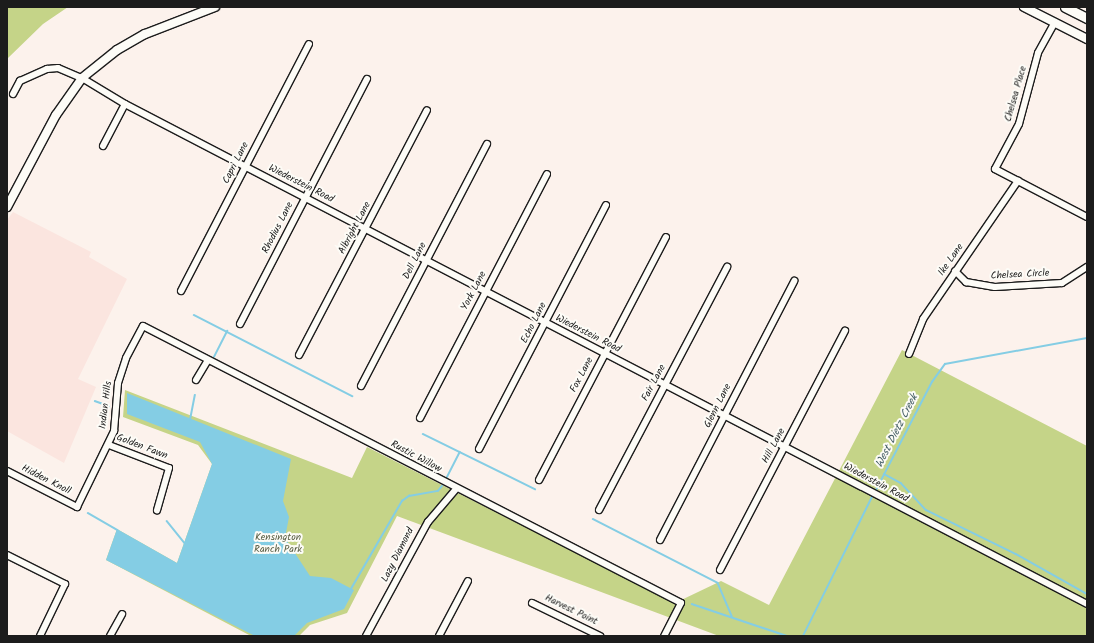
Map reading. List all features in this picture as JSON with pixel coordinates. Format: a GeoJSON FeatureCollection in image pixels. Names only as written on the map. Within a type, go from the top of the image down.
{"type":"FeatureCollection","features":[{"type":"Feature","properties":{"kind":"highway"},"geometry":{"type":"LineString","coordinates":[[1065,7],[1087,18]]}},
{"type":"Feature","properties":{"kind":"main road"},"geometry":{"type":"LineString","coordinates":[[7,207],[59,110],[82,78],[117,50],[145,34],[215,7]]}},
{"type":"Feature","properties":{"kind":"main road"},"geometry":{"type":"LineString","coordinates":[[1024,7],[1087,39]]}},
{"type":"Feature","properties":{"kind":"street","name":"Chelsea Place"},"geometry":{"type":"LineString","coordinates":[[1018,181],[996,169],[1019,124],[1038,53],[1055,22]]}},
{"type":"Feature","properties":{"kind":"street","name":"Capri Lane"},"geometry":{"type":"LineString","coordinates":[[181,291],[309,44]]}},
{"type":"Feature","properties":{"kind":"street","name":"Wiederstein Road"},"geometry":{"type":"LineString","coordinates":[[13,94],[20,81],[47,69],[58,68],[82,78],[125,104],[245,167],[1087,604]]}},
{"type":"Feature","properties":{"kind":"street","name":"Rhodius Lane"},"geometry":{"type":"LineString","coordinates":[[240,324],[368,78]]}},
{"type":"Feature","properties":{"kind":"street"},"geometry":{"type":"LineString","coordinates":[[103,146],[125,104]]}},
{"type":"Feature","properties":{"kind":"street","name":"Albright Lane"},"geometry":{"type":"LineString","coordinates":[[299,355],[427,110]]}},
{"type":"Feature","properties":{"kind":"street","name":"Dell Lane"},"geometry":{"type":"LineString","coordinates":[[361,386],[487,144]]}},
{"type":"Feature","properties":{"kind":"street","name":"York Lane"},"geometry":{"type":"LineString","coordinates":[[420,418],[547,174]]}},
{"type":"Feature","properties":{"kind":"street"},"geometry":{"type":"LineString","coordinates":[[1018,181],[1087,217]]}},
{"type":"Feature","properties":{"kind":"street","name":"Ike Lane"},"geometry":{"type":"LineString","coordinates":[[908,354],[923,319],[1018,181]]}},
{"type":"Feature","properties":{"kind":"street","name":"Echo Lane"},"geometry":{"type":"LineString","coordinates":[[479,449],[546,323],[606,205]]}},
{"type":"Feature","properties":{"kind":"street","name":"Fox Lane"},"geometry":{"type":"LineString","coordinates":[[539,480],[666,237]]}},
{"type":"Feature","properties":{"kind":"street","name":"Fair Lane"},"geometry":{"type":"LineString","coordinates":[[599,510],[726,266]]}},
{"type":"Feature","properties":{"kind":"street","name":"Chelsea Circle"},"geometry":{"type":"LineString","coordinates":[[955,271],[966,282],[995,287],[1062,283],[1087,267]]}},
{"type":"Feature","properties":{"kind":"street","name":"Glenn Lane"},"geometry":{"type":"LineString","coordinates":[[660,540],[794,281]]}},
{"type":"Feature","properties":{"kind":"street","name":"Rustic Willow"},"geometry":{"type":"LineString","coordinates":[[143,326],[456,490],[681,603],[664,636]]}},
{"type":"Feature","properties":{"kind":"street","name":"Indian Hills"},"geometry":{"type":"LineString","coordinates":[[77,507],[108,445],[116,422],[121,372],[143,326]]}},
{"type":"Feature","properties":{"kind":"street","name":"Hill Lane"},"geometry":{"type":"LineString","coordinates":[[720,570],[845,331]]}},
{"type":"Feature","properties":{"kind":"street"},"geometry":{"type":"LineString","coordinates":[[196,380],[208,360]]}},
{"type":"Feature","properties":{"kind":"street","name":"Golden Fawn"},"geometry":{"type":"LineString","coordinates":[[108,445],[169,468],[157,510]]}},
{"type":"Feature","properties":{"kind":"street","name":"Hidden Knoll"},"geometry":{"type":"LineString","coordinates":[[7,471],[77,507]]}},
{"type":"Feature","properties":{"kind":"street","name":"Lazy Diamond"},"geometry":{"type":"LineString","coordinates":[[366,636],[425,526],[456,490]]}},
{"type":"Feature","properties":{"kind":"street"},"geometry":{"type":"LineString","coordinates":[[7,555],[65,584],[40,636]]}},
{"type":"Feature","properties":{"kind":"street"},"geometry":{"type":"LineString","coordinates":[[439,636],[468,581]]}},
{"type":"Feature","properties":{"kind":"street","name":"Harvest Point"},"geometry":{"type":"LineString","coordinates":[[532,603],[600,636]]}},
{"type":"Feature","properties":{"kind":"street"},"geometry":{"type":"LineString","coordinates":[[110,636],[122,614]]}},
{"type":"Feature","properties":{"kind":"shaded area"},"geometry":{"type":"Polygon","coordinates":[[[13,212],[91,252],[89,257],[127,279],[78,379],[96,387],[64,463],[7,431],[7,220],[13,212]]]}},
{"type":"Feature","properties":{"kind":"green space"},"geometry":{"type":"Polygon","coordinates":[[[7,7],[68,7],[43,24],[7,59],[7,7]]]}},
{"type":"Feature","properties":{"kind":"green space","name":"Kensington Ranch Park"},"geometry":{"type":"Polygon","coordinates":[[[902,350],[1087,446],[1087,636],[719,636],[397,516],[347,613],[310,625],[299,636],[251,636],[106,560],[117,529],[177,563],[212,464],[198,445],[123,417],[125,390],[352,478],[367,447],[675,603],[721,581],[769,605],[902,350]]]}},
{"type":"Feature","properties":{"kind":"water"},"geometry":{"type":"Polygon","coordinates":[[[127,393],[291,459],[283,501],[289,517],[285,538],[310,576],[331,578],[354,590],[344,609],[307,623],[294,636],[255,636],[106,560],[117,529],[177,563],[212,464],[200,442],[127,414],[127,393]]]}},
{"type":"Feature","properties":{"kind":"waterway"},"geometry":{"type":"LineString","coordinates":[[194,315],[352,396]]}},
{"type":"Feature","properties":{"kind":"waterway"},"geometry":{"type":"LineString","coordinates":[[214,357],[227,331]]}},
{"type":"Feature","properties":{"kind":"waterway","name":"West Dietz Creek"},"geometry":{"type":"LineString","coordinates":[[875,492],[932,382],[945,364],[1087,338]]}},
{"type":"Feature","properties":{"kind":"waterway"},"geometry":{"type":"LineString","coordinates":[[190,420],[195,395]]}},
{"type":"Feature","properties":{"kind":"waterway"},"geometry":{"type":"LineString","coordinates":[[95,401],[109,406]]}},
{"type":"Feature","properties":{"kind":"waterway"},"geometry":{"type":"LineString","coordinates":[[423,434],[535,489]]}},
{"type":"Feature","properties":{"kind":"waterway"},"geometry":{"type":"LineString","coordinates":[[446,479],[460,452]]}},
{"type":"Feature","properties":{"kind":"waterway"},"geometry":{"type":"LineString","coordinates":[[884,474],[901,483],[926,510],[1016,554],[1087,594]]}},
{"type":"Feature","properties":{"kind":"waterway"},"geometry":{"type":"LineString","coordinates":[[351,589],[402,501],[409,496],[438,491],[442,486]]}},
{"type":"Feature","properties":{"kind":"waterway","name":"West Dietz Creek"},"geometry":{"type":"LineString","coordinates":[[803,636],[873,495]]}},
{"type":"Feature","properties":{"kind":"waterway"},"geometry":{"type":"LineString","coordinates":[[88,513],[117,530]]}},
{"type":"Feature","properties":{"kind":"waterway"},"geometry":{"type":"LineString","coordinates":[[593,519],[718,583],[732,616]]}},
{"type":"Feature","properties":{"kind":"waterway"},"geometry":{"type":"LineString","coordinates":[[167,521],[185,543]]}},
{"type":"Feature","properties":{"kind":"waterway"},"geometry":{"type":"LineString","coordinates":[[692,604],[787,636]]}}]}
